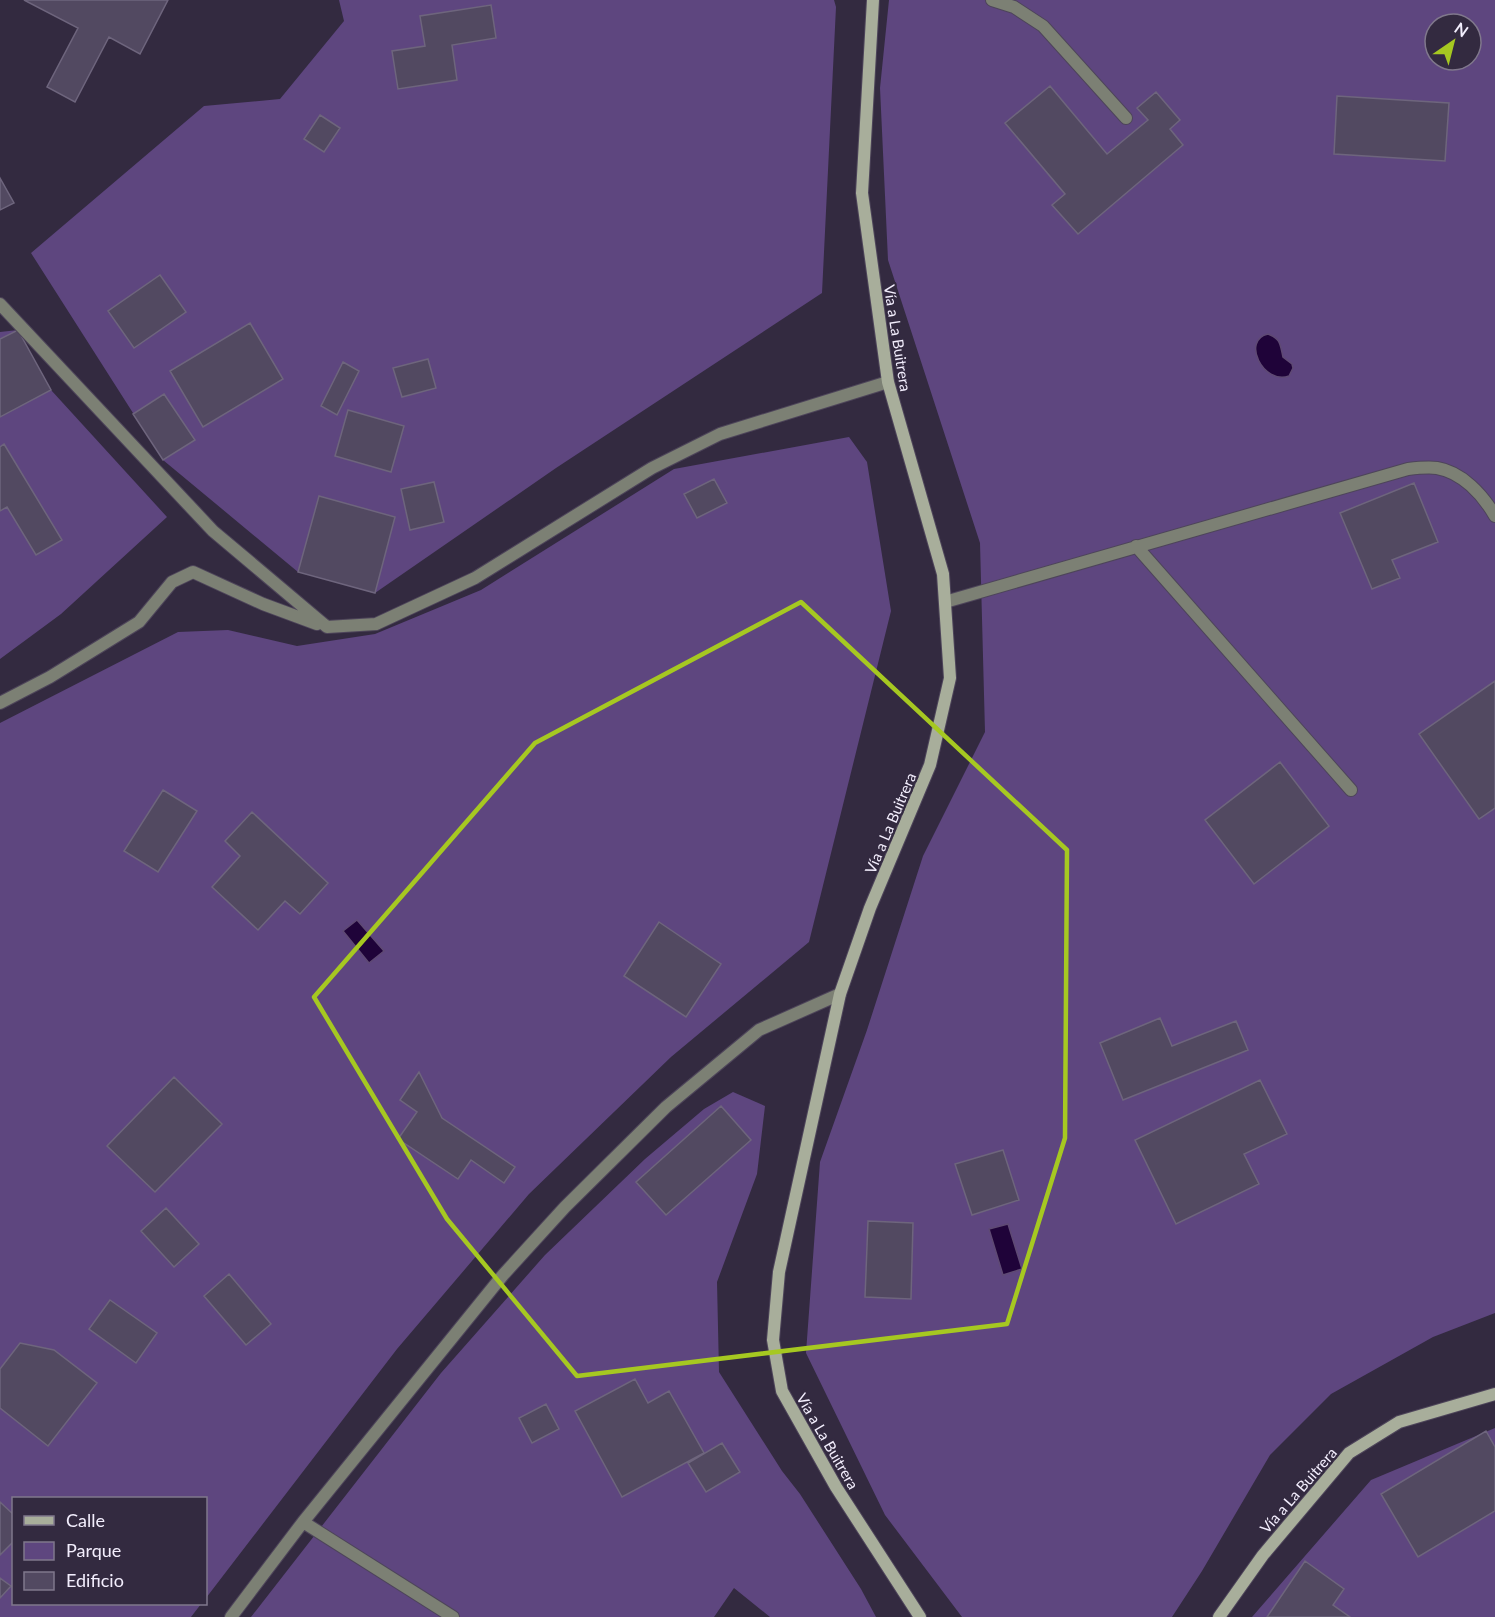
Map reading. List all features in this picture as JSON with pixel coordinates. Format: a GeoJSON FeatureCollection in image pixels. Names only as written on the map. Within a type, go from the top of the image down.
{"type":"FeatureCollection","features":[{"type":"Feature","properties":{"kind":"street","name":"Vía a La Buitrera"},"geometry":{"type":"LineString","coordinates":[[873,0],[861,193],[888,382],[943,574],[950,678],[930,765],[870,908],[840,994],[779,1272],[773,1340],[782,1391],[836,1487],[920,1617]]}},
{"type":"Feature","properties":{"kind":"street"},"geometry":{"type":"LineString","coordinates":[[992,0],[1014,7],[1043,26],[1126,118]]}},
{"type":"Feature","properties":{"kind":"street"},"geometry":{"type":"LineString","coordinates":[[0,304],[213,531],[327,627]]}},
{"type":"Feature","properties":{"kind":"street"},"geometry":{"type":"LineString","coordinates":[[0,703],[50,677],[139,622],[172,582],[193,572],[263,604],[327,627],[376,624],[475,578],[651,468],[720,434],[888,382]]}},
{"type":"Feature","properties":{"kind":"street"},"geometry":{"type":"LineString","coordinates":[[945,602],[1408,469],[1438,468],[1466,480],[1488,504],[1495,516]]}},
{"type":"Feature","properties":{"kind":"street"},"geometry":{"type":"LineString","coordinates":[[1136,546],[1351,789]]}},
{"type":"Feature","properties":{"kind":"street"},"geometry":{"type":"LineString","coordinates":[[231,1617],[303,1522],[503,1275],[565,1207],[666,1107],[759,1030],[840,994]]}},
{"type":"Feature","properties":{"kind":"street","name":"Vía a La Buitrera"},"geometry":{"type":"LineString","coordinates":[[1219,1617],[1263,1554],[1349,1453],[1399,1422],[1495,1394]]}},
{"type":"Feature","properties":{"kind":"street"},"geometry":{"type":"LineString","coordinates":[[303,1522],[453,1617]]}},
{"type":"Feature","properties":{"kind":"highlighted area"},"geometry":{"type":"Polygon","coordinates":[[[801,602],[1067,850],[1065,1138],[1007,1324],[577,1376],[447,1219],[314,997],[535,743],[801,602]]]}},
{"type":"Feature","properties":{"kind":"green space"},"geometry":{"type":"Polygon","coordinates":[[[339,0],[834,0],[836,7],[822,293],[556,468],[375,593],[298,572],[163,460],[31,253],[204,106],[280,99],[344,21],[339,0]]]}},
{"type":"Feature","properties":{"kind":"green space"},"geometry":{"type":"Polygon","coordinates":[[[889,0],[1495,0],[1495,1313],[1433,1337],[1331,1394],[1270,1455],[1202,1571],[1172,1617],[962,1617],[885,1515],[806,1353],[820,1162],[867,1030],[923,856],[985,732],[980,543],[888,260],[880,88],[889,0]]]}},
{"type":"Feature","properties":{"kind":"green space"},"geometry":{"type":"Polygon","coordinates":[[[18,330],[51,390],[167,517],[61,614],[0,659],[0,332],[18,330]]]}},
{"type":"Feature","properties":{"kind":"green space"},"geometry":{"type":"Polygon","coordinates":[[[849,437],[867,462],[891,611],[809,942],[671,1057],[529,1194],[397,1349],[207,1597],[207,1497],[12,1497],[12,1605],[200,1605],[191,1617],[0,1617],[0,723],[178,632],[228,630],[297,646],[375,634],[481,590],[674,469],[849,437]]]}},
{"type":"Feature","properties":{"kind":"green space"},"geometry":{"type":"Polygon","coordinates":[[[733,1092],[765,1106],[757,1174],[717,1282],[719,1372],[861,1589],[876,1617],[770,1617],[734,1588],[714,1617],[251,1617],[441,1373],[545,1255],[645,1159],[704,1109],[733,1092]]]}},
{"type":"Feature","properties":{"kind":"green space"},"geometry":{"type":"Polygon","coordinates":[[[1495,1428],[1495,1617],[1252,1617],[1371,1480],[1495,1428]]]}},
{"type":"Feature","properties":{"kind":"shaded area"},"geometry":{"type":"Polygon","coordinates":[[[1268,334],[1278,340],[1283,357],[1292,364],[1293,368],[1289,376],[1280,377],[1271,374],[1259,361],[1256,344],[1260,338],[1268,334]]]}},
{"type":"Feature","properties":{"kind":"shaded area"},"geometry":{"type":"Polygon","coordinates":[[[357,920],[384,951],[369,963],[343,931],[357,920]]]}},
{"type":"Feature","properties":{"kind":"shaded area"},"geometry":{"type":"Polygon","coordinates":[[[1008,1224],[1022,1269],[1003,1275],[989,1229],[1008,1224]]]}},
{"type":"Feature","properties":{"kind":"building"},"geometry":{"type":"Polygon","coordinates":[[[24,0],[168,0],[140,54],[109,37],[75,102],[47,87],[78,28],[24,0]]]}},
{"type":"Feature","properties":{"kind":"building"},"geometry":{"type":"Polygon","coordinates":[[[491,5],[496,38],[452,45],[457,80],[398,89],[392,51],[425,46],[420,16],[491,5]]]}},
{"type":"Feature","properties":{"kind":"building"},"geometry":{"type":"Polygon","coordinates":[[[1050,86],[1107,154],[1148,120],[1137,108],[1156,92],[1180,120],[1170,129],[1183,145],[1078,234],[1052,205],[1065,194],[1005,123],[1050,86]]]}},
{"type":"Feature","properties":{"kind":"building"},"geometry":{"type":"Polygon","coordinates":[[[1337,96],[1449,103],[1445,161],[1334,154],[1337,96]]]}},
{"type":"Feature","properties":{"kind":"building"},"geometry":{"type":"Polygon","coordinates":[[[320,115],[340,128],[324,152],[304,139],[320,115]]]}},
{"type":"Feature","properties":{"kind":"building"},"geometry":{"type":"Polygon","coordinates":[[[0,178],[14,203],[0,210],[0,178]]]}},
{"type":"Feature","properties":{"kind":"building"},"geometry":{"type":"Polygon","coordinates":[[[160,275],[186,312],[134,348],[108,311],[160,275]]]}},
{"type":"Feature","properties":{"kind":"building"},"geometry":{"type":"Polygon","coordinates":[[[250,323],[283,379],[203,427],[170,371],[250,323]]]}},
{"type":"Feature","properties":{"kind":"building"},"geometry":{"type":"Polygon","coordinates":[[[18,330],[51,390],[0,417],[0,339],[18,330]]]}},
{"type":"Feature","properties":{"kind":"building"},"geometry":{"type":"Polygon","coordinates":[[[428,359],[436,388],[402,397],[393,368],[428,359]]]}},
{"type":"Feature","properties":{"kind":"building"},"geometry":{"type":"Polygon","coordinates":[[[343,362],[359,371],[337,415],[321,406],[343,362]]]}},
{"type":"Feature","properties":{"kind":"building"},"geometry":{"type":"Polygon","coordinates":[[[164,394],[195,440],[163,460],[133,414],[164,394]]]}},
{"type":"Feature","properties":{"kind":"building"},"geometry":{"type":"Polygon","coordinates":[[[348,410],[404,426],[391,472],[335,456],[348,410]]]}},
{"type":"Feature","properties":{"kind":"building"},"geometry":{"type":"Polygon","coordinates":[[[4,444],[62,540],[36,555],[7,507],[0,511],[0,447],[4,444]]]}},
{"type":"Feature","properties":{"kind":"building"},"geometry":{"type":"Polygon","coordinates":[[[714,479],[727,503],[697,518],[684,494],[714,479]]]}},
{"type":"Feature","properties":{"kind":"building"},"geometry":{"type":"Polygon","coordinates":[[[434,482],[444,522],[410,530],[401,489],[434,482]]]}},
{"type":"Feature","properties":{"kind":"building"},"geometry":{"type":"Polygon","coordinates":[[[1414,483],[1438,542],[1392,560],[1400,578],[1372,589],[1340,513],[1414,483]]]}},
{"type":"Feature","properties":{"kind":"building"},"geometry":{"type":"Polygon","coordinates":[[[319,496],[395,517],[375,593],[298,572],[319,496]]]}},
{"type":"Feature","properties":{"kind":"building"},"geometry":{"type":"Polygon","coordinates":[[[1495,681],[1495,808],[1479,819],[1419,734],[1495,681]]]}},
{"type":"Feature","properties":{"kind":"building"},"geometry":{"type":"Polygon","coordinates":[[[1280,762],[1329,826],[1254,884],[1205,820],[1280,762]]]}},
{"type":"Feature","properties":{"kind":"building"},"geometry":{"type":"Polygon","coordinates":[[[163,790],[197,811],[158,872],[124,851],[163,790]]]}},
{"type":"Feature","properties":{"kind":"building"},"geometry":{"type":"Polygon","coordinates":[[[252,812],[328,883],[300,914],[285,901],[258,930],[212,887],[240,856],[225,841],[252,812]]]}},
{"type":"Feature","properties":{"kind":"building"},"geometry":{"type":"Polygon","coordinates":[[[659,922],[721,964],[686,1017],[624,976],[659,922]]]}},
{"type":"Feature","properties":{"kind":"building"},"geometry":{"type":"Polygon","coordinates":[[[1160,1018],[1172,1046],[1236,1021],[1248,1050],[1123,1100],[1100,1043],[1160,1018]]]}},
{"type":"Feature","properties":{"kind":"building"},"geometry":{"type":"Polygon","coordinates":[[[419,1072],[442,1118],[515,1167],[504,1183],[471,1160],[458,1179],[398,1139],[417,1112],[400,1100],[419,1072]]]}},
{"type":"Feature","properties":{"kind":"building"},"geometry":{"type":"Polygon","coordinates":[[[174,1077],[222,1124],[155,1192],[107,1146],[174,1077]]]}},
{"type":"Feature","properties":{"kind":"building"},"geometry":{"type":"Polygon","coordinates":[[[1260,1080],[1287,1134],[1244,1154],[1259,1184],[1176,1224],[1135,1140],[1260,1080]]]}},
{"type":"Feature","properties":{"kind":"building"},"geometry":{"type":"Polygon","coordinates":[[[721,1106],[751,1140],[666,1215],[636,1182],[721,1106]]]}},
{"type":"Feature","properties":{"kind":"building"},"geometry":{"type":"Polygon","coordinates":[[[1003,1150],[1019,1200],[972,1215],[955,1164],[1003,1150]]]}},
{"type":"Feature","properties":{"kind":"building"},"geometry":{"type":"Polygon","coordinates":[[[166,1208],[199,1244],[174,1267],[141,1231],[166,1208]]]}},
{"type":"Feature","properties":{"kind":"building"},"geometry":{"type":"Polygon","coordinates":[[[868,1221],[913,1223],[911,1299],[865,1297],[868,1221]]]}},
{"type":"Feature","properties":{"kind":"building"},"geometry":{"type":"Polygon","coordinates":[[[229,1274],[271,1324],[246,1345],[204,1296],[229,1274]]]}},
{"type":"Feature","properties":{"kind":"building"},"geometry":{"type":"Polygon","coordinates":[[[110,1300],[157,1333],[136,1363],[89,1329],[110,1300]]]}},
{"type":"Feature","properties":{"kind":"building"},"geometry":{"type":"Polygon","coordinates":[[[20,1343],[54,1350],[97,1383],[48,1446],[0,1408],[0,1369],[20,1343]]]}},
{"type":"Feature","properties":{"kind":"building"},"geometry":{"type":"Polygon","coordinates":[[[635,1379],[648,1403],[669,1391],[704,1453],[622,1497],[575,1411],[635,1379]]]}},
{"type":"Feature","properties":{"kind":"building"},"geometry":{"type":"Polygon","coordinates":[[[546,1404],[559,1429],[532,1443],[519,1418],[546,1404]]]}},
{"type":"Feature","properties":{"kind":"building"},"geometry":{"type":"Polygon","coordinates":[[[1486,1431],[1495,1447],[1495,1511],[1418,1557],[1381,1494],[1486,1431]]]}},
{"type":"Feature","properties":{"kind":"building"},"geometry":{"type":"Polygon","coordinates":[[[722,1443],[740,1472],[706,1492],[688,1463],[722,1443]]]}},
{"type":"Feature","properties":{"kind":"building"},"geometry":{"type":"Polygon","coordinates":[[[0,1502],[12,1513],[12,1543],[0,1555],[0,1502]]]}},
{"type":"Feature","properties":{"kind":"building"},"geometry":{"type":"Polygon","coordinates":[[[1305,1561],[1344,1589],[1333,1605],[1350,1617],[1267,1617],[1305,1561]]]}},
{"type":"Feature","properties":{"kind":"building"},"geometry":{"type":"Polygon","coordinates":[[[0,1578],[11,1586],[0,1598],[0,1578]]]}}]}
